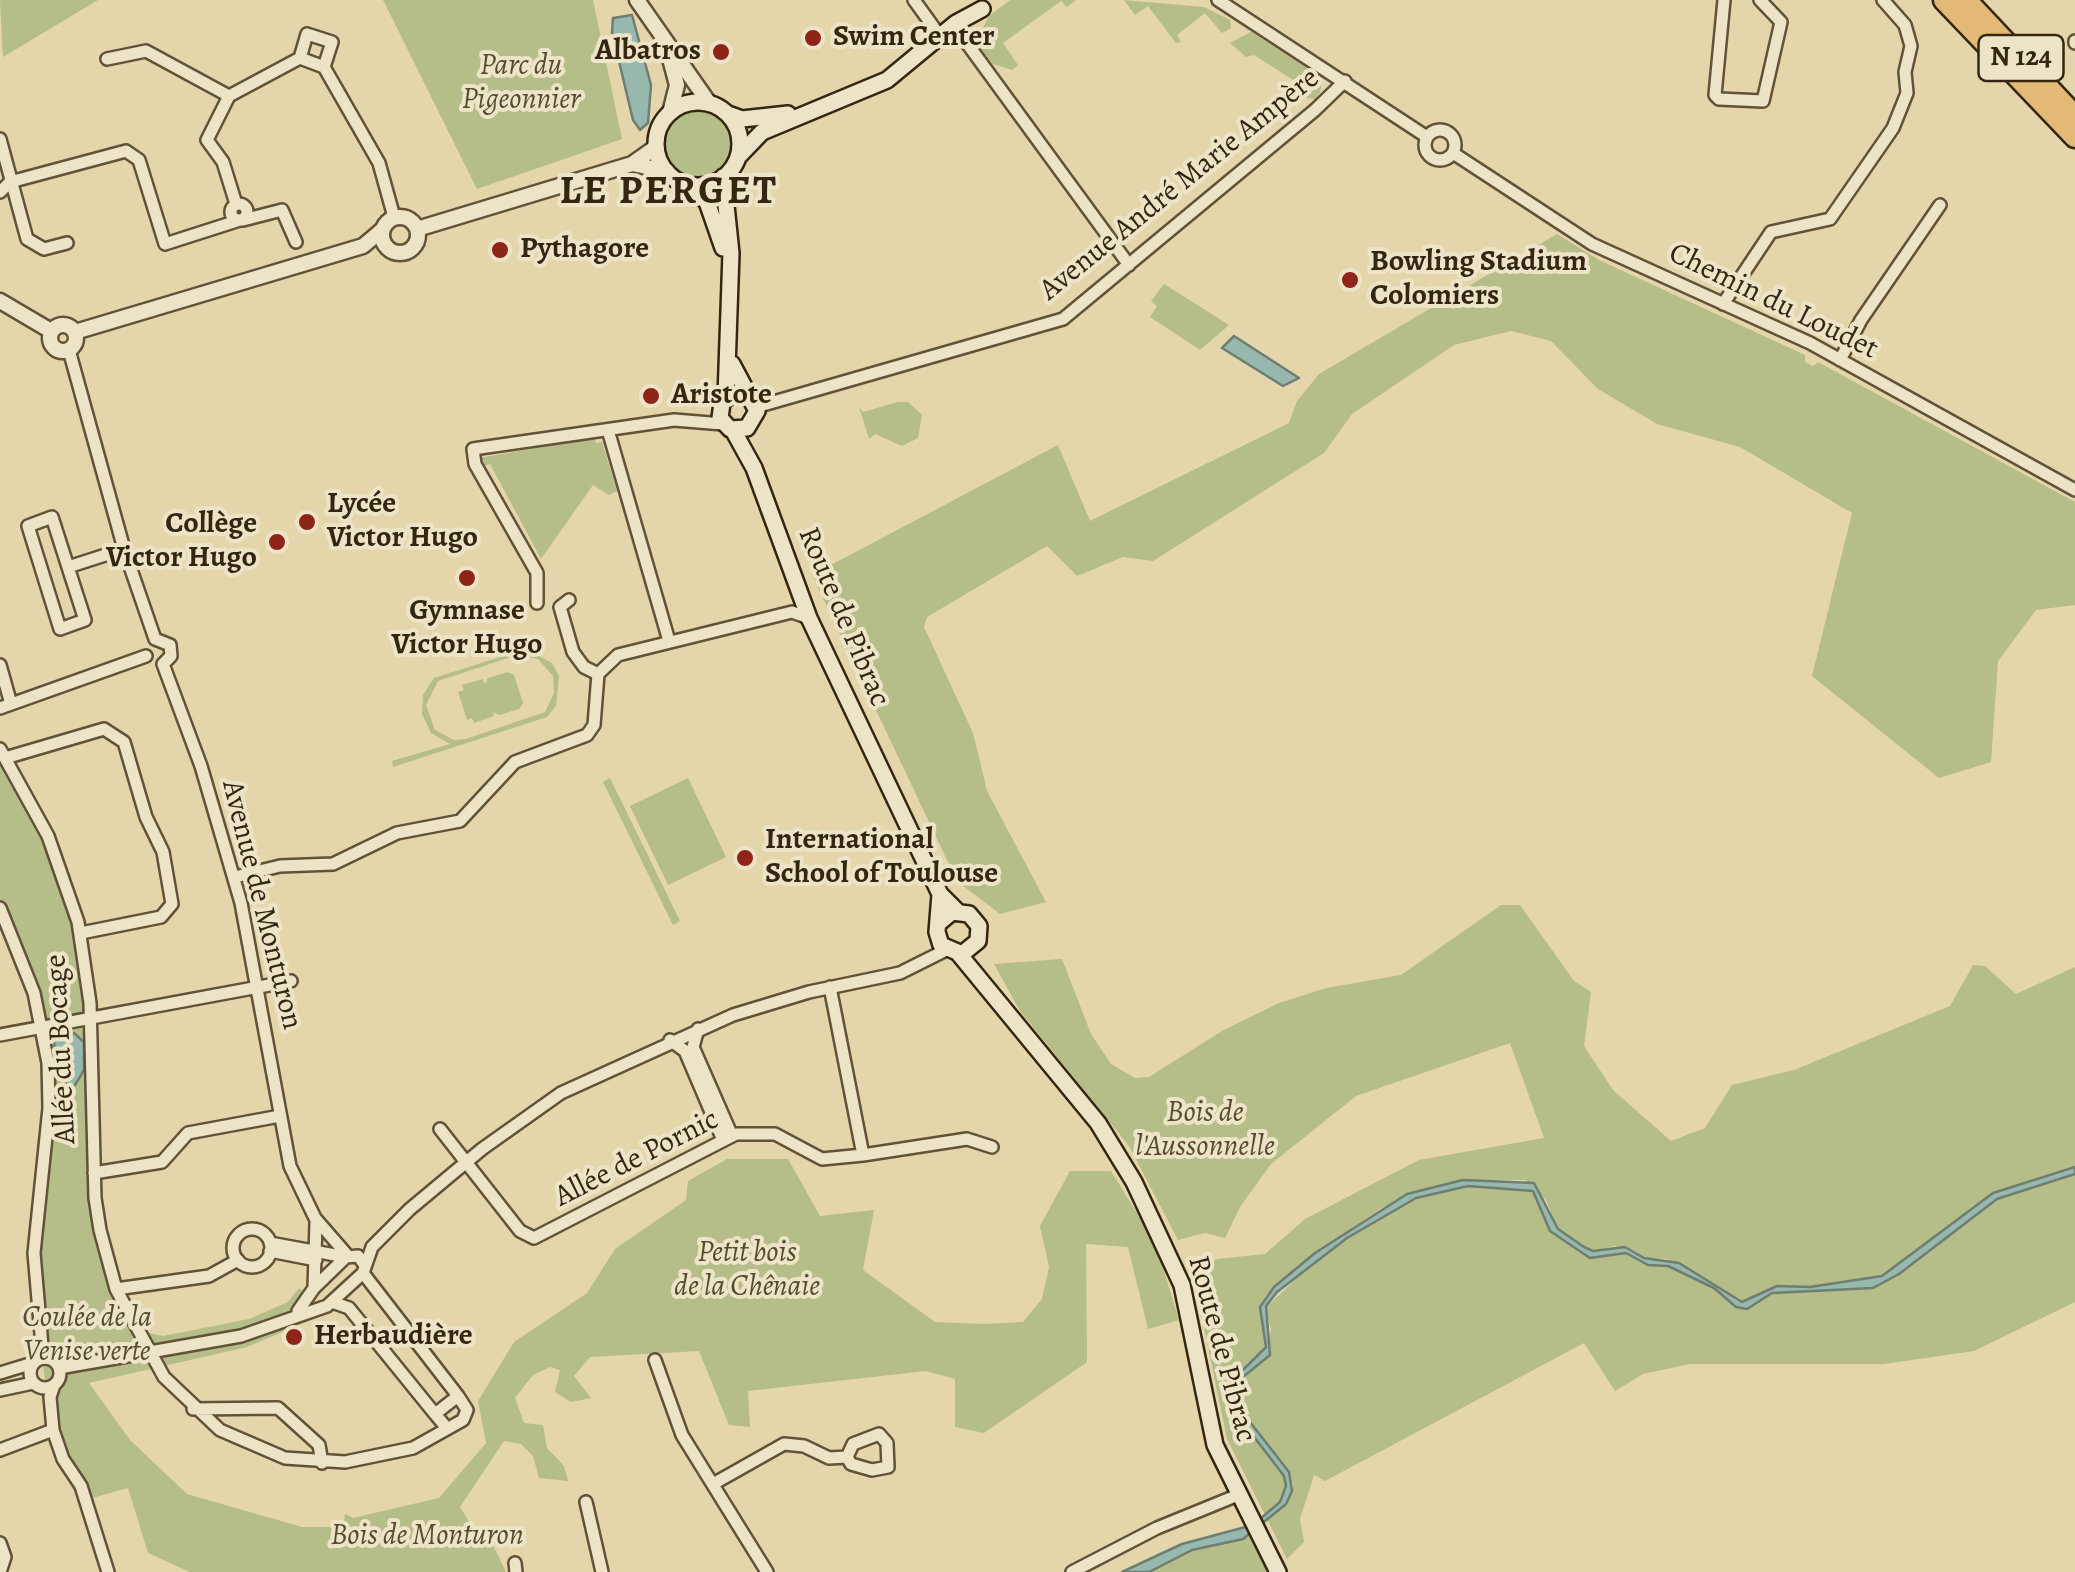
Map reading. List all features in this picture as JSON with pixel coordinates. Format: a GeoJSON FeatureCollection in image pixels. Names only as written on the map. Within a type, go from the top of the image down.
{"type":"FeatureCollection","features":[{"type":"Feature","properties":{"kind":"highway","name":"N 124"},"geometry":{"type":"LineString","coordinates":[[1944,0],[2075,137]]}},
{"type":"Feature","properties":{"kind":"highway","name":"N 124"},"geometry":{"type":"LineString","coordinates":[[1966,0],[2075,116]]}},
{"type":"Feature","properties":{"kind":"main road"},"geometry":{"type":"LineString","coordinates":[[916,60],[940,36],[988,4]]}},
{"type":"Feature","properties":{"kind":"main road"},"geometry":{"type":"LineString","coordinates":[[687,184],[706,185],[724,177],[762,132],[887,80],[958,31],[988,4]]}},
{"type":"Feature","properties":{"kind":"main road"},"geometry":{"type":"LineString","coordinates":[[730,260],[707,202],[667,172],[656,147],[659,130],[670,113],[690,103],[708,103],[728,114],[776,116],[833,104]]}},
{"type":"Feature","properties":{"kind":"main road"},"geometry":{"type":"LineString","coordinates":[[728,114],[740,137],[738,157]]}},
{"type":"Feature","properties":{"kind":"main road"},"geometry":{"type":"LineString","coordinates":[[724,177],[730,260],[730,360],[723,402],[751,401]]}},
{"type":"Feature","properties":{"kind":"main road"},"geometry":{"type":"LineString","coordinates":[[728,427],[750,426],[751,401],[730,360]]}},
{"type":"Feature","properties":{"kind":"main road","name":"Route de Pibrac"},"geometry":{"type":"LineString","coordinates":[[723,402],[728,427],[754,468],[809,618],[940,894],[957,911]]}},
{"type":"Feature","properties":{"kind":"main road","name":"Route de Pibrac"},"geometry":{"type":"LineString","coordinates":[[750,426],[754,468]]}},
{"type":"Feature","properties":{"kind":"main road","name":"Route de Pibrac"},"geometry":{"type":"LineString","coordinates":[[940,894],[940,922]]}},
{"type":"Feature","properties":{"kind":"main road"},"geometry":{"type":"LineString","coordinates":[[957,911],[970,914],[978,923],[980,935],[975,946],[948,948],[940,922],[957,911]]}},
{"type":"Feature","properties":{"kind":"main road","name":"Route de Pibrac"},"geometry":{"type":"LineString","coordinates":[[975,946],[978,973]]}},
{"type":"Feature","properties":{"kind":"main road","name":"Route de Pibrac"},"geometry":{"type":"LineString","coordinates":[[948,948],[978,973],[1010,1020],[1098,1123],[1134,1182],[1182,1286],[1214,1445],[1278,1572]]}},
{"type":"Feature","properties":{"kind":"street"},"geometry":{"type":"LineString","coordinates":[[637,0],[708,103]]}},
{"type":"Feature","properties":{"kind":"street"},"geometry":{"type":"LineString","coordinates":[[914,0],[940,36]]}},
{"type":"Feature","properties":{"kind":"street"},"geometry":{"type":"LineString","coordinates":[[1724,0],[1715,95],[1719,99],[1763,101],[1768,96],[1781,20],[1760,0]]}},
{"type":"Feature","properties":{"kind":"street"},"geometry":{"type":"LineString","coordinates":[[1723,304],[1770,232],[1822,223],[1833,215],[1893,128],[1906,93],[1905,72],[1911,46],[1905,25],[1883,0]]}},
{"type":"Feature","properties":{"kind":"street"},"geometry":{"type":"LineString","coordinates":[[1218,1],[1426,137]]}},
{"type":"Feature","properties":{"kind":"street"},"geometry":{"type":"LineString","coordinates":[[958,31],[1129,265]]}},
{"type":"Feature","properties":{"kind":"street"},"geometry":{"type":"LineString","coordinates":[[241,220],[246,208],[236,204],[223,162],[206,140],[229,96],[300,58],[307,34],[332,42],[324,67]]}},
{"type":"Feature","properties":{"kind":"street"},"geometry":{"type":"LineString","coordinates":[[667,44],[677,85],[670,113]]}},
{"type":"Feature","properties":{"kind":"street"},"geometry":{"type":"LineString","coordinates":[[107,59],[146,51],[229,96]]}},
{"type":"Feature","properties":{"kind":"street"},"geometry":{"type":"LineString","coordinates":[[300,58],[324,67],[379,163],[394,217]]}},
{"type":"Feature","properties":{"kind":"street","name":"Avenue André Marie Ampère"},"geometry":{"type":"LineString","coordinates":[[751,401],[1043,328],[1070,314],[1344,81]]}},
{"type":"Feature","properties":{"kind":"street"},"geometry":{"type":"LineString","coordinates":[[1438,130],[1450,133],[1456,145],[1453,153],[1441,160],[1432,158],[1425,148],[1426,137],[1438,130]]}},
{"type":"Feature","properties":{"kind":"street"},"geometry":{"type":"LineString","coordinates":[[0,138],[27,239],[44,249],[67,243]]}},
{"type":"Feature","properties":{"kind":"street"},"geometry":{"type":"LineString","coordinates":[[417,229],[632,164],[656,147]]}},
{"type":"Feature","properties":{"kind":"street"},"geometry":{"type":"LineString","coordinates":[[0,192],[10,182],[128,151],[139,160],[165,244],[284,210],[296,242]]}},
{"type":"Feature","properties":{"kind":"street","name":"Chemin du Loudet"},"geometry":{"type":"LineString","coordinates":[[1453,153],[1592,244],[1840,360],[2075,490]]}},
{"type":"Feature","properties":{"kind":"street"},"geometry":{"type":"LineString","coordinates":[[632,164],[667,172]]}},
{"type":"Feature","properties":{"kind":"street"},"geometry":{"type":"LineString","coordinates":[[1840,360],[1861,320],[1940,205]]}},
{"type":"Feature","properties":{"kind":"street"},"geometry":{"type":"LineString","coordinates":[[74,332],[363,246],[409,251],[418,240],[417,229],[409,219],[394,217]]}},
{"type":"Feature","properties":{"kind":"street"},"geometry":{"type":"LineString","coordinates":[[363,246],[394,217]]}},
{"type":"Feature","properties":{"kind":"street"},"geometry":{"type":"LineString","coordinates":[[382,230],[389,249]]}},
{"type":"Feature","properties":{"kind":"street"},"geometry":{"type":"LineString","coordinates":[[0,301],[51,331]]}},
{"type":"Feature","properties":{"kind":"street"},"geometry":{"type":"LineString","coordinates":[[51,331],[64,325],[74,332],[75,342],[69,350]]}},
{"type":"Feature","properties":{"kind":"street"},"geometry":{"type":"LineString","coordinates":[[51,331],[52,346],[69,350]]}},
{"type":"Feature","properties":{"kind":"street"},"geometry":{"type":"LineString","coordinates":[[69,350],[124,549],[151,612],[154,639],[146,648],[146,656],[152,663],[163,664],[172,656],[170,645],[154,639]]}},
{"type":"Feature","properties":{"kind":"street"},"geometry":{"type":"LineString","coordinates":[[690,420],[723,402]]}},
{"type":"Feature","properties":{"kind":"street"},"geometry":{"type":"LineString","coordinates":[[537,602],[537,574],[475,464],[473,449],[690,420],[728,427]]}},
{"type":"Feature","properties":{"kind":"street"},"geometry":{"type":"LineString","coordinates":[[608,430],[668,641]]}},
{"type":"Feature","properties":{"kind":"street"},"geometry":{"type":"LineString","coordinates":[[52,517],[68,567],[84,620],[60,630],[28,526],[52,517]]}},
{"type":"Feature","properties":{"kind":"street"},"geometry":{"type":"LineString","coordinates":[[68,567],[124,549]]}},
{"type":"Feature","properties":{"kind":"street"},"geometry":{"type":"LineString","coordinates":[[568,600],[560,606],[574,652],[584,667],[598,674]]}},
{"type":"Feature","properties":{"kind":"street"},"geometry":{"type":"LineString","coordinates":[[235,877],[280,866],[333,864],[396,833],[460,821],[515,762],[588,735],[594,722],[598,674],[618,656],[668,641],[773,620],[792,612],[809,618]]}},
{"type":"Feature","properties":{"kind":"street"},"geometry":{"type":"LineString","coordinates":[[0,666],[6,706],[146,656]]}},
{"type":"Feature","properties":{"kind":"street","name":"Avenue de Monturon"},"geometry":{"type":"LineString","coordinates":[[163,664],[197,754],[235,877],[260,986],[290,1166],[315,1218],[355,1261],[458,1396]]}},
{"type":"Feature","properties":{"kind":"street"},"geometry":{"type":"LineString","coordinates":[[2,754],[100,729],[113,731],[124,742],[146,817],[162,852],[172,904],[161,917],[80,933]]}},
{"type":"Feature","properties":{"kind":"street","name":"Allée du Bocage"},"geometry":{"type":"LineString","coordinates":[[2,754],[48,836],[80,933],[90,1018],[94,1173],[100,1230],[116,1290],[149,1353],[193,1409],[250,1446],[284,1458],[322,1462],[388,1456],[429,1441],[446,1427]]}},
{"type":"Feature","properties":{"kind":"street"},"geometry":{"type":"LineString","coordinates":[[0,908],[44,1027],[49,1108],[34,1253],[38,1360],[29,1373],[50,1408]]}},
{"type":"Feature","properties":{"kind":"street"},"geometry":{"type":"LineString","coordinates":[[0,1373],[38,1360],[59,1368],[250,1334],[296,1314],[465,1162],[561,1093],[698,1029],[830,987],[900,974],[948,948]]}},
{"type":"Feature","properties":{"kind":"street"},"geometry":{"type":"LineString","coordinates":[[0,1035],[291,981]]}},
{"type":"Feature","properties":{"kind":"street"},"geometry":{"type":"LineString","coordinates":[[830,987],[862,1155]]}},
{"type":"Feature","properties":{"kind":"street"},"geometry":{"type":"LineString","coordinates":[[698,1029],[693,1048],[727,1138]]}},
{"type":"Feature","properties":{"kind":"street"},"geometry":{"type":"LineString","coordinates":[[670,1040],[684,1051],[727,1138]]}},
{"type":"Feature","properties":{"kind":"street"},"geometry":{"type":"LineString","coordinates":[[94,1173],[162,1162],[188,1133],[280,1116]]}},
{"type":"Feature","properties":{"kind":"street"},"geometry":{"type":"LineString","coordinates":[[440,1129],[465,1162]]}},
{"type":"Feature","properties":{"kind":"street","name":"Allée de Pornic"},"geometry":{"type":"LineString","coordinates":[[465,1162],[520,1231],[536,1238],[727,1138],[776,1134],[826,1160],[968,1140],[992,1148]]}},
{"type":"Feature","properties":{"kind":"street","name":"Avenue de Monturon"},"geometry":{"type":"LineString","coordinates":[[314,1297],[315,1218]]}},
{"type":"Feature","properties":{"kind":"street"},"geometry":{"type":"LineString","coordinates":[[238,1260],[234,1242],[242,1232],[256,1230],[270,1247],[355,1261]]}},
{"type":"Feature","properties":{"kind":"street"},"geometry":{"type":"LineString","coordinates":[[116,1290],[209,1276],[238,1260],[257,1266],[270,1247]]}},
{"type":"Feature","properties":{"kind":"street"},"geometry":{"type":"LineString","coordinates":[[332,1302],[355,1261]]}},
{"type":"Feature","properties":{"kind":"street"},"geometry":{"type":"LineString","coordinates":[[314,1297],[349,1308],[435,1414],[446,1427],[455,1426],[465,1417],[466,1408],[458,1396],[435,1414]]}},
{"type":"Feature","properties":{"kind":"street"},"geometry":{"type":"LineString","coordinates":[[655,1360],[682,1435],[767,1572]]}},
{"type":"Feature","properties":{"kind":"street"},"geometry":{"type":"LineString","coordinates":[[59,1368],[50,1408],[53,1430],[64,1460],[81,1486],[108,1572]]}},
{"type":"Feature","properties":{"kind":"street"},"geometry":{"type":"LineString","coordinates":[[0,1390],[54,1385]]}},
{"type":"Feature","properties":{"kind":"street"},"geometry":{"type":"LineString","coordinates":[[193,1409],[278,1408],[320,1445],[322,1462]]}},
{"type":"Feature","properties":{"kind":"street"},"geometry":{"type":"LineString","coordinates":[[0,1450],[53,1430]]}},
{"type":"Feature","properties":{"kind":"street"},"geometry":{"type":"LineString","coordinates":[[713,1484],[784,1444],[804,1446],[829,1458],[847,1457]]}},
{"type":"Feature","properties":{"kind":"street"},"geometry":{"type":"LineString","coordinates":[[1072,1572],[1157,1528],[1238,1495]]}},
{"type":"Feature","properties":{"kind":"street"},"geometry":{"type":"LineString","coordinates":[[586,1502],[602,1572]]}},
{"type":"Feature","properties":{"kind":"street"},"geometry":{"type":"LineString","coordinates":[[0,1543],[4,1558],[0,1572]]}},
{"type":"Feature","properties":{"kind":"green space"},"geometry":{"type":"Polygon","coordinates":[[[0,0],[98,0],[3,57],[0,0]]]}},
{"type":"Feature","properties":{"kind":"green space","name":"Parc du Pigeonnier"},"geometry":{"type":"Polygon","coordinates":[[[383,0],[593,0],[622,139],[477,189],[383,0]]]}},
{"type":"Feature","properties":{"kind":"green space"},"geometry":{"type":"Polygon","coordinates":[[[1010,0],[1076,0],[1067,7],[1061,1],[1003,43],[1018,65],[1012,70],[993,64],[975,44],[989,16],[1010,0]]]}},
{"type":"Feature","properties":{"kind":"green space"},"geometry":{"type":"Polygon","coordinates":[[[1124,0],[1204,7],[1230,20],[1231,28],[1222,33],[1205,13],[1177,35],[1181,42],[1176,43],[1148,6],[1135,15],[1124,0]]]}},
{"type":"Feature","properties":{"kind":"green space"},"geometry":{"type":"Polygon","coordinates":[[[1251,32],[1316,74],[1322,82],[1320,93],[1314,99],[1295,96],[1301,85],[1254,55],[1246,57],[1230,43],[1251,32]]]}},
{"type":"Feature","properties":{"kind":"green space"},"geometry":{"type":"Polygon","coordinates":[[[699,109],[724,120],[735,145],[724,170],[699,181],[674,170],[663,145],[674,120],[699,109]]]}},
{"type":"Feature","properties":{"kind":"green space"},"geometry":{"type":"Polygon","coordinates":[[[1557,234],[1599,260],[1805,355],[1805,362],[1813,366],[1818,362],[2075,502],[2075,605],[2036,610],[1998,661],[1991,762],[1939,778],[1812,676],[1852,513],[1740,447],[1657,424],[1598,389],[1551,341],[1511,331],[1454,345],[1352,414],[1324,453],[1153,561],[1123,557],[1077,576],[1047,546],[927,617],[924,627],[973,733],[987,791],[1046,902],[1000,914],[957,881],[812,575],[1058,445],[1090,521],[1289,423],[1297,401],[1319,374],[1557,234]]]}},
{"type":"Feature","properties":{"kind":"green space"},"geometry":{"type":"Polygon","coordinates":[[[1164,284],[1229,325],[1200,350],[1150,317],[1157,306],[1151,301],[1164,284]]]}},
{"type":"Feature","properties":{"kind":"green space"},"geometry":{"type":"Polygon","coordinates":[[[908,402],[922,415],[918,438],[902,446],[875,434],[869,439],[859,407],[863,412],[908,402]]]}},
{"type":"Feature","properties":{"kind":"green space"},"geometry":{"type":"Polygon","coordinates":[[[594,438],[596,443],[602,442],[617,491],[609,495],[593,485],[541,559],[490,464],[482,467],[479,458],[594,438]]]}},
{"type":"Feature","properties":{"kind":"green space"},"geometry":{"type":"Polygon","coordinates":[[[526,649],[552,663],[559,676],[556,706],[547,717],[393,767],[392,761],[450,744],[431,733],[422,714],[423,695],[434,678],[526,649]],[[517,655],[438,681],[426,705],[435,730],[454,740],[466,739],[545,712],[554,693],[553,676],[538,659],[517,655]]]}},
{"type":"Feature","properties":{"kind":"green space"},"geometry":{"type":"Polygon","coordinates":[[[508,672],[514,675],[523,703],[519,709],[499,715],[493,712],[494,716],[474,723],[472,718],[467,720],[458,692],[464,690],[462,685],[483,679],[485,684],[488,678],[508,672]]]}},
{"type":"Feature","properties":{"kind":"green space"},"geometry":{"type":"Polygon","coordinates":[[[0,749],[35,810],[85,959],[95,1198],[107,1261],[145,1332],[163,1336],[249,1319],[288,1302],[299,1288],[311,1297],[320,1316],[247,1347],[89,1383],[130,1440],[187,1494],[302,1527],[343,1527],[345,1514],[353,1518],[439,1498],[486,1443],[478,1401],[514,1342],[587,1293],[615,1249],[686,1200],[688,1181],[727,1159],[788,1159],[820,1216],[874,1210],[863,1270],[935,1322],[984,1324],[1023,1322],[1042,1299],[1049,1267],[1040,1226],[1070,1171],[1111,1171],[1155,1242],[1179,1320],[1148,1329],[1128,1247],[1086,1244],[1087,1362],[984,1433],[955,1427],[955,1379],[926,1371],[748,1391],[750,1427],[729,1425],[699,1351],[590,1357],[574,1376],[591,1398],[571,1402],[555,1392],[560,1370],[550,1367],[533,1375],[515,1398],[524,1423],[543,1425],[547,1448],[564,1466],[568,1481],[539,1478],[533,1456],[521,1444],[504,1441],[460,1507],[475,1531],[486,1531],[506,1572],[190,1572],[148,1553],[128,1488],[85,1500],[63,1459],[46,1389],[35,1298],[46,1147],[44,1027],[0,908],[0,749]]]}},
{"type":"Feature","properties":{"kind":"green space"},"geometry":{"type":"Polygon","coordinates":[[[610,778],[680,921],[673,925],[603,782],[610,778]]]}},
{"type":"Feature","properties":{"kind":"green space"},"geometry":{"type":"Polygon","coordinates":[[[688,778],[726,857],[668,885],[630,806],[688,778]]]}},
{"type":"Feature","properties":{"kind":"green space","name":"Bois de l'Aussonnelle"},"geometry":{"type":"Polygon","coordinates":[[[1501,905],[1520,905],[1574,981],[1591,992],[1584,1046],[1613,1090],[1671,1141],[1705,1128],[1732,1085],[1794,1070],[1950,1006],[1973,965],[1985,966],[2016,994],[2075,967],[2075,1167],[1983,1200],[1882,1276],[1810,1287],[1777,1286],[1742,1302],[1667,1259],[1644,1258],[1633,1250],[1615,1246],[1593,1251],[1584,1247],[1558,1229],[1546,1200],[1525,1180],[1463,1180],[1383,1207],[1315,1253],[1265,1296],[1261,1319],[1266,1347],[1237,1376],[1236,1404],[1284,1476],[1286,1486],[1279,1503],[1292,1491],[1293,1484],[1284,1464],[1244,1413],[1241,1388],[1248,1372],[1265,1361],[1271,1330],[1266,1307],[1309,1267],[1367,1224],[1405,1203],[1444,1190],[1468,1186],[1533,1191],[1550,1231],[1590,1258],[1626,1253],[1648,1265],[1668,1266],[1714,1288],[1736,1307],[1747,1309],[1772,1293],[1873,1288],[1899,1274],[1997,1199],[2075,1174],[2075,1302],[1974,1351],[1884,1364],[1690,1364],[1643,1374],[1615,1391],[1584,1343],[1325,1481],[1314,1475],[1300,1519],[1304,1542],[1287,1559],[1227,1439],[1193,1275],[1217,1259],[1265,1254],[1305,1219],[1419,1160],[1544,1138],[1510,1043],[1356,1096],[1271,1164],[1240,1207],[1225,1238],[1205,1233],[1178,1240],[1129,1146],[1020,1011],[994,964],[1062,959],[1091,1034],[1111,1064],[1135,1078],[1149,1077],[1222,1031],[1279,1003],[1326,988],[1401,975],[1501,905]]]}},
{"type":"Feature","properties":{"kind":"green space"},"geometry":{"type":"Polygon","coordinates":[[[1247,1532],[1268,1572],[1138,1572],[1181,1550],[1247,1532]]]}},
{"type":"Feature","properties":{"kind":"water"},"geometry":{"type":"Polygon","coordinates":[[[632,15],[651,85],[648,123],[640,130],[633,120],[612,32],[613,18],[632,15]]]}},
{"type":"Feature","properties":{"kind":"water"},"geometry":{"type":"Polygon","coordinates":[[[1234,336],[1299,378],[1283,386],[1222,348],[1234,336]]]}},
{"type":"Feature","properties":{"kind":"water"},"geometry":{"type":"Polygon","coordinates":[[[62,1033],[74,1033],[84,1042],[84,1070],[72,1090],[56,1069],[54,1040],[62,1033]]]}},
{"type":"Feature","properties":{"kind":"water"},"geometry":{"type":"Polygon","coordinates":[[[2075,1167],[2075,1174],[1997,1199],[1899,1274],[1873,1288],[1772,1293],[1747,1309],[1736,1307],[1714,1288],[1668,1266],[1648,1265],[1626,1253],[1590,1258],[1550,1231],[1533,1191],[1468,1186],[1416,1198],[1347,1238],[1277,1292],[1266,1306],[1270,1355],[1243,1377],[1242,1402],[1250,1422],[1289,1472],[1292,1491],[1286,1504],[1243,1539],[1192,1550],[1149,1572],[1122,1572],[1182,1544],[1253,1525],[1280,1502],[1286,1486],[1284,1476],[1245,1425],[1235,1388],[1237,1376],[1266,1347],[1260,1307],[1274,1287],[1315,1253],[1407,1194],[1463,1180],[1534,1183],[1558,1229],[1584,1247],[1593,1251],[1625,1247],[1644,1258],[1679,1263],[1742,1302],[1777,1286],[1810,1287],[1882,1276],[1993,1193],[2075,1167]]]}},
{"type":"Feature","properties":{"kind":"place","name":"Swim Center"},"geometry":{"type":"Point","coordinates":[813,38]}},
{"type":"Feature","properties":{"kind":"place","name":"Albatros"},"geometry":{"type":"Point","coordinates":[721,52]}},
{"type":"Feature","properties":{"kind":"place","name":"Pythagore"},"geometry":{"type":"Point","coordinates":[500,250]}},
{"type":"Feature","properties":{"kind":"place","name":"Bowling Stadium Colomiers"},"geometry":{"type":"Point","coordinates":[1350,280]}},
{"type":"Feature","properties":{"kind":"place","name":"Aristote"},"geometry":{"type":"Point","coordinates":[651,396]}},
{"type":"Feature","properties":{"kind":"place","name":"Lycée Victor Hugo"},"geometry":{"type":"Point","coordinates":[307,522]}},
{"type":"Feature","properties":{"kind":"place","name":"Collège Victor Hugo"},"geometry":{"type":"Point","coordinates":[277,542]}},
{"type":"Feature","properties":{"kind":"place","name":"Gymnase Victor Hugo"},"geometry":{"type":"Point","coordinates":[467,578]}},
{"type":"Feature","properties":{"kind":"place","name":"International School of Toulouse"},"geometry":{"type":"Point","coordinates":[745,858]}},
{"type":"Feature","properties":{"kind":"place","name":"Herbaudière"},"geometry":{"type":"Point","coordinates":[294,1337]}},
{"type":"Feature","properties":{"kind":"district","name":"LE PERGET"},"geometry":{"type":"Point","coordinates":[669,193]}},
{"type":"Feature","properties":{"kind":"park label","name":"Petit bois de la Chênaie"},"geometry":{"type":"Point","coordinates":[747,1271]}},
{"type":"Feature","properties":{"kind":"park label","name":"Coulée de la Venise verte"},"geometry":{"type":"Point","coordinates":[87,1336]}},
{"type":"Feature","properties":{"kind":"park label","name":"Bois de Monturon"},"geometry":{"type":"Point","coordinates":[427,1537]}}]}
